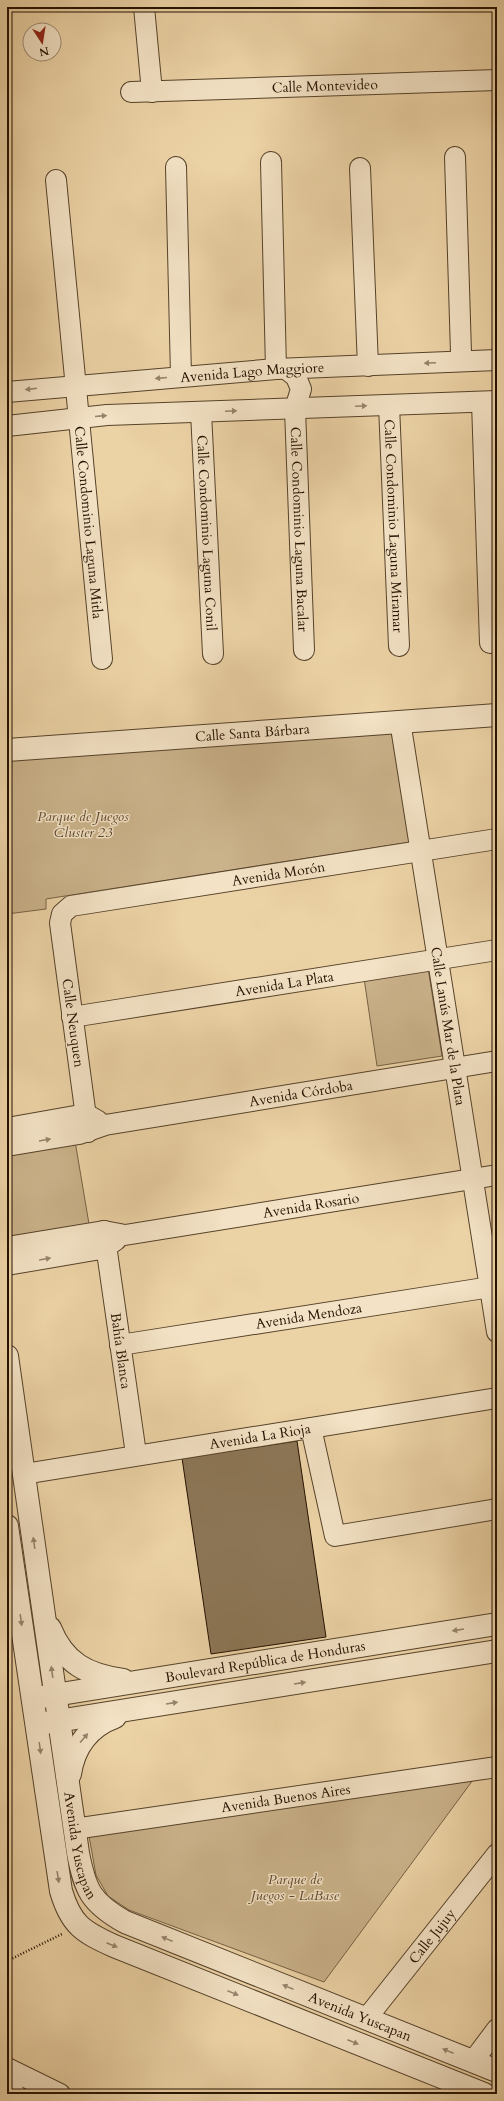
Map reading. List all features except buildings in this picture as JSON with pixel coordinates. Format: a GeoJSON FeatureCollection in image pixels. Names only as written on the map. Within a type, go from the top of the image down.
{"type":"FeatureCollection","features":[{"type":"Feature","properties":{"kind":"street"},"geometry":{"type":"LineString","coordinates":[[144,7],[152,92]]}},
{"type":"Feature","properties":{"kind":"street","name":"Calle Montevideo"},"geometry":{"type":"LineString","coordinates":[[131,92],[497,80]]}},
{"type":"Feature","properties":{"kind":"street"},"geometry":{"type":"LineString","coordinates":[[455,157],[463,361]]}},
{"type":"Feature","properties":{"kind":"street"},"geometry":{"type":"LineString","coordinates":[[271,162],[281,369]]}},
{"type":"Feature","properties":{"kind":"street"},"geometry":{"type":"LineString","coordinates":[[176,167],[181,376]]}},
{"type":"Feature","properties":{"kind":"street"},"geometry":{"type":"LineString","coordinates":[[360,168],[368,366]]}},
{"type":"Feature","properties":{"kind":"street","name":"Calle Condominio Laguna Mitla"},"geometry":{"type":"LineString","coordinates":[[56,180],[74,386],[102,658]]}},
{"type":"Feature","properties":{"kind":"street","name":"Avenida Lago Maggiore"},"geometry":{"type":"LineString","coordinates":[[7,392],[181,376],[281,369],[497,360]]}},
{"type":"Feature","properties":{"kind":"street","name":"Calle Condominio Laguna Bacalar"},"geometry":{"type":"LineString","coordinates":[[281,369],[296,377],[301,389],[295,409],[304,650]]}},
{"type":"Feature","properties":{"kind":"street"},"geometry":{"type":"LineString","coordinates":[[7,426],[78,418],[201,412],[489,402],[490,643]]}},
{"type":"Feature","properties":{"kind":"street","name":"Calle Condominio Laguna Miramar"},"geometry":{"type":"LineString","coordinates":[[389,405],[399,646]]}},
{"type":"Feature","properties":{"kind":"street","name":"Calle Condominio Laguna Conil"},"geometry":{"type":"LineString","coordinates":[[201,412],[213,654]]}},
{"type":"Feature","properties":{"kind":"street","name":"Calle Santa Bárbara"},"geometry":{"type":"LineString","coordinates":[[7,750],[497,715]]}},
{"type":"Feature","properties":{"kind":"street","name":"Calle Lanús Mar de la Plata"},"geometry":{"type":"LineString","coordinates":[[400,721],[473,1179],[494,1287],[497,1332]]}},
{"type":"Feature","properties":{"kind":"street","name":"Avenida Morón"},"geometry":{"type":"LineString","coordinates":[[62,914],[72,906],[497,839]]}},
{"type":"Feature","properties":{"kind":"street","name":"Calle Neuquen"},"geometry":{"type":"LineString","coordinates":[[62,914],[60,923],[72,1017],[93,1124]]}},
{"type":"Feature","properties":{"kind":"street","name":"Avenida La Plata"},"geometry":{"type":"LineString","coordinates":[[72,1017],[497,950]]}},
{"type":"Feature","properties":{"kind":"street","name":"Avenida Córdoba"},"geometry":{"type":"LineString","coordinates":[[7,1146],[93,1124],[497,1061]]}},
{"type":"Feature","properties":{"kind":"street","name":"Avenida Córdoba"},"geometry":{"type":"LineString","coordinates":[[7,1128],[93,1124]]}},
{"type":"Feature","properties":{"kind":"street","name":"Avenida Rosario"},"geometry":{"type":"LineString","coordinates":[[7,1265],[125,1235],[497,1175]]}},
{"type":"Feature","properties":{"kind":"street","name":"Avenida Rosario"},"geometry":{"type":"LineString","coordinates":[[7,1247],[105,1239]]}},
{"type":"Feature","properties":{"kind":"street","name":"Bahía Blanca"},"geometry":{"type":"LineString","coordinates":[[105,1239],[136,1454]]}},
{"type":"Feature","properties":{"kind":"street","name":"Avenida Mendoza"},"geometry":{"type":"LineString","coordinates":[[120,1345],[494,1287]]}},
{"type":"Feature","properties":{"kind":"street","name":"Avenida Yuscapan"},"geometry":{"type":"LineString","coordinates":[[7,1356],[74,1829],[82,1874],[90,1895],[106,1911],[125,1922],[497,2071]]}},
{"type":"Feature","properties":{"kind":"street","name":"Avenida La Rioja"},"geometry":{"type":"LineString","coordinates":[[24,1474],[136,1454],[497,1398]]}},
{"type":"Feature","properties":{"kind":"street"},"geometry":{"type":"LineString","coordinates":[[311,1428],[335,1536],[497,1509]]}},
{"type":"Feature","properties":{"kind":"street","name":"Avenida Yuscapan"},"geometry":{"type":"LineString","coordinates":[[7,1526],[60,1892],[66,1910],[78,1926],[94,1938],[484,2094]]}},
{"type":"Feature","properties":{"kind":"street"},"geometry":{"type":"LineString","coordinates":[[43,1611],[56,1642],[68,1658],[78,1667],[104,1677],[134,1682]]}},
{"type":"Feature","properties":{"kind":"street","name":"Boulevard República de Honduras"},"geometry":{"type":"LineString","coordinates":[[33,1698],[497,1624]]}},
{"type":"Feature","properties":{"kind":"street","name":"Boulevard República de Honduras"},"geometry":{"type":"LineString","coordinates":[[36,1725],[497,1651]]}},
{"type":"Feature","properties":{"kind":"street"},"geometry":{"type":"LineString","coordinates":[[68,1787],[72,1759],[78,1746],[90,1732],[104,1721],[139,1708]]}},
{"type":"Feature","properties":{"kind":"street","name":"Avenida Buenos Aires"},"geometry":{"type":"LineString","coordinates":[[74,1829],[497,1767]]}},
{"type":"Feature","properties":{"kind":"street","name":"Calle Jujuy"},"geometry":{"type":"LineString","coordinates":[[366,2019],[497,1854]]}},
{"type":"Feature","properties":{"kind":"street"},"geometry":{"type":"LineString","coordinates":[[472,2061],[497,2029]]}},
{"type":"Feature","properties":{"kind":"street"},"geometry":{"type":"LineString","coordinates":[[7,2068],[60,2094]]}},
{"type":"Feature","properties":{"kind":"street"},"geometry":{"type":"LineString","coordinates":[[7,2082],[16,2094]]}},
{"type":"Feature","properties":{"kind":"path"},"geometry":{"type":"LineString","coordinates":[[7,1961],[78,1926]]}},
{"type":"Feature","properties":{"kind":"green space","name":"Parque de Juegos Cluster 23"},"geometry":{"type":"Polygon","coordinates":[[[391,729],[410,842],[46,899],[46,909],[7,914],[7,761],[391,729]]]}},
{"type":"Feature","properties":{"kind":"green space"},"geometry":{"type":"Polygon","coordinates":[[[428,968],[442,1056],[377,1066],[364,978],[428,968]]]}},
{"type":"Feature","properties":{"kind":"green space"},"geometry":{"type":"Polygon","coordinates":[[[75,1141],[89,1224],[7,1237],[7,1152],[75,1141]]]}},
{"type":"Feature","properties":{"kind":"green space","name":"Parque de Juegos - LaBase"},"geometry":{"type":"Polygon","coordinates":[[[473,1780],[324,1982],[129,1910],[108,1896],[96,1875],[89,1836],[473,1780]]]}}]}
